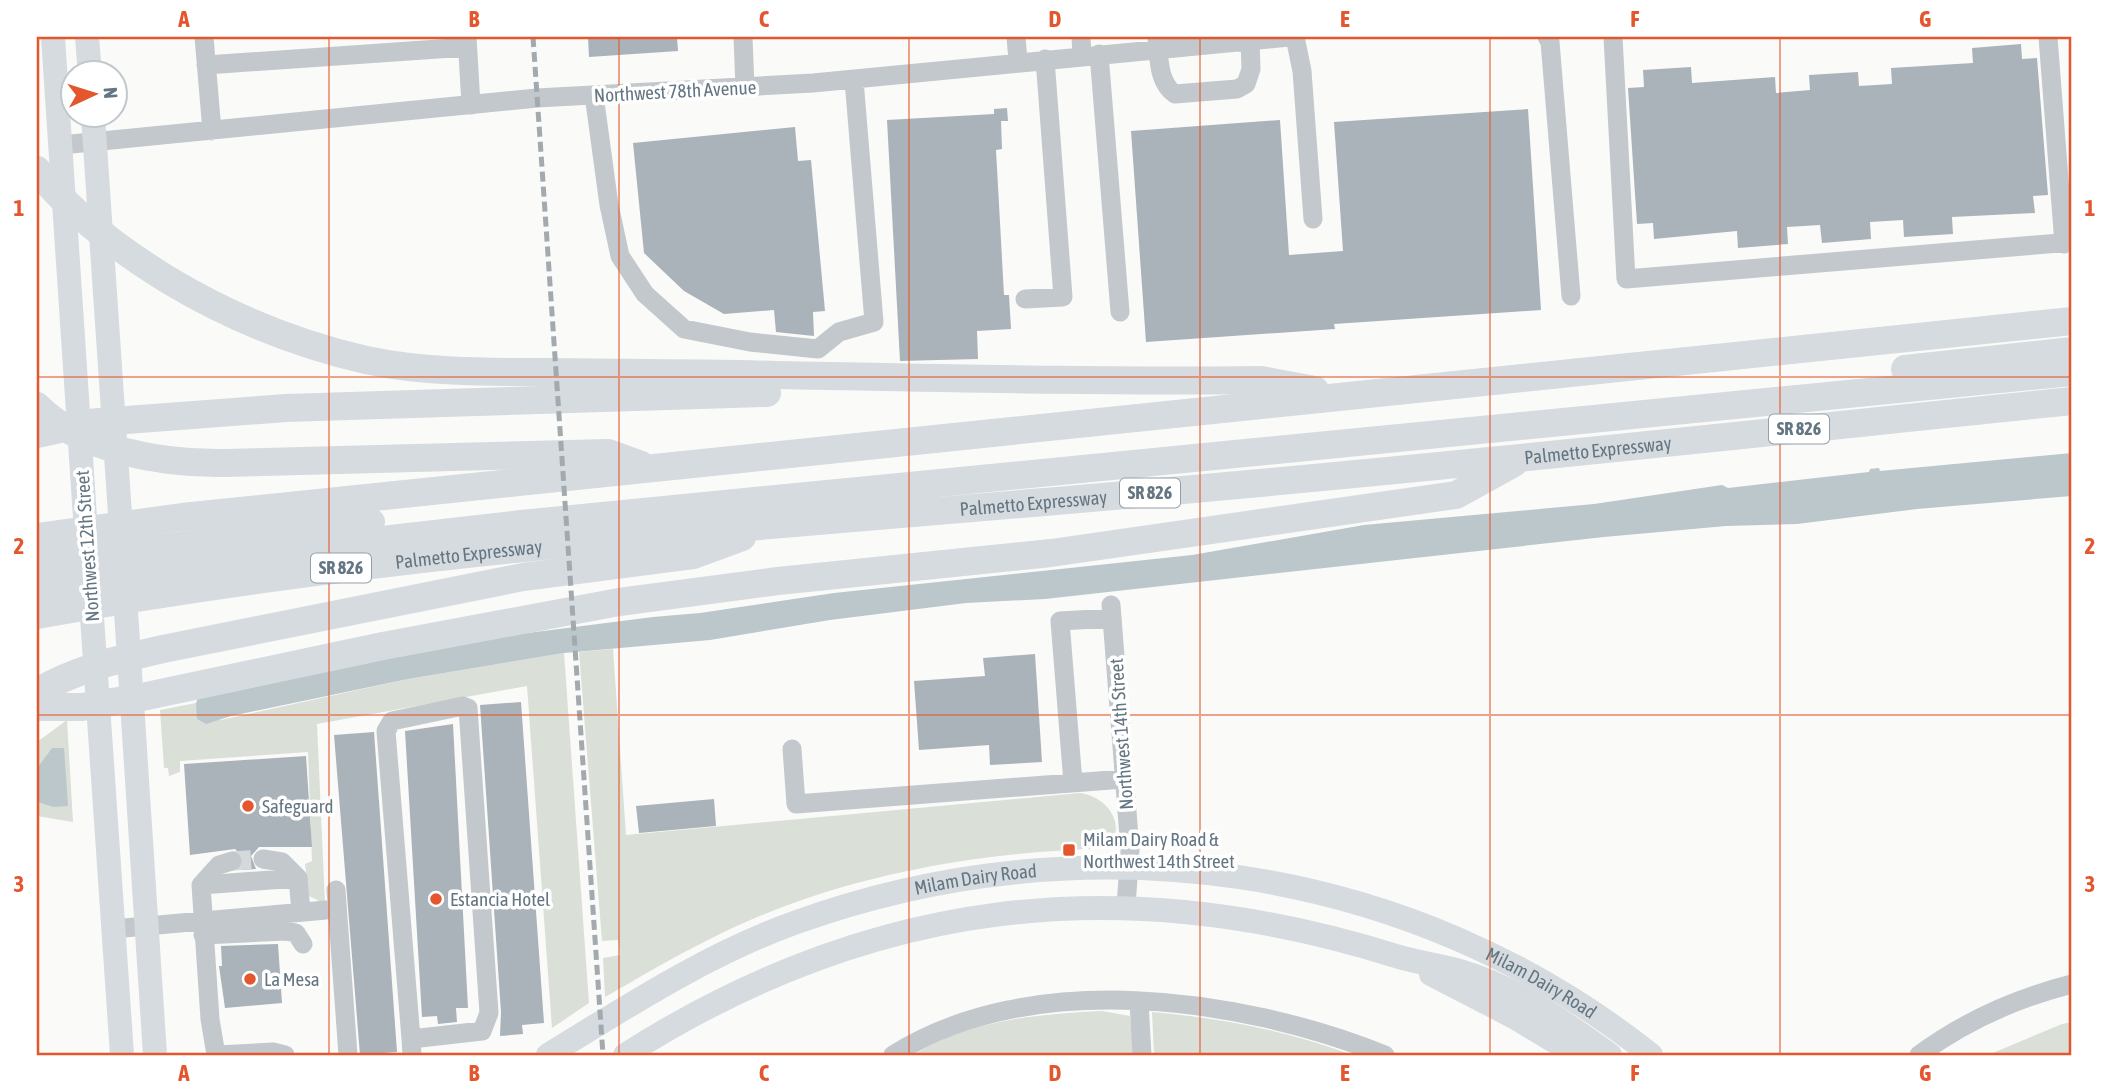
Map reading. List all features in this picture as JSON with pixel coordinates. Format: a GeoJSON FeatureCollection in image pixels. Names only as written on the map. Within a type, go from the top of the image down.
{"type":"FeatureCollection","features":[{"type":"Feature","properties":{"kind":"highway"},"geometry":{"type":"LineString","coordinates":[[37,170],[88,223],[139,262],[243,319],[303,343],[369,360],[603,385],[782,392],[906,379],[1261,380],[1344,396]]}},
{"type":"Feature","properties":{"kind":"highway","name":"Palmetto Expressway"},"geometry":{"type":"LineString","coordinates":[[44,575],[519,503],[611,507],[650,468],[2072,321]]}},
{"type":"Feature","properties":{"kind":"highway"},"geometry":{"type":"LineString","coordinates":[[37,721],[53,689],[109,661],[523,577],[611,507],[2072,351]]}},
{"type":"Feature","properties":{"kind":"highway"},"geometry":{"type":"LineString","coordinates":[[611,507],[2072,372]]}},
{"type":"Feature","properties":{"kind":"highway"},"geometry":{"type":"LineString","coordinates":[[38,416],[87,424],[603,385]]}},
{"type":"Feature","properties":{"kind":"highway","name":"Palmetto Expressway"},"geometry":{"type":"LineString","coordinates":[[44,575],[519,503],[611,507],[774,526],[1527,457],[2072,401]]}},
{"type":"Feature","properties":{"kind":"highway"},"geometry":{"type":"LineString","coordinates":[[38,416],[93,440],[151,458],[519,503]]}},
{"type":"Feature","properties":{"kind":"highway"},"geometry":{"type":"LineString","coordinates":[[37,707],[82,707],[142,697],[383,646],[620,602],[778,581],[1051,553],[1456,495],[1527,457]]}},
{"type":"Feature","properties":{"kind":"main road","name":"Northwest 12th Street"},"geometry":{"type":"LineString","coordinates":[[53,37],[122,1055]]}},
{"type":"Feature","properties":{"kind":"main road"},"geometry":{"type":"LineString","coordinates":[[87,37],[89,60]]}},
{"type":"Feature","properties":{"kind":"main road","name":"Northwest 12th Street"},"geometry":{"type":"LineString","coordinates":[[94,130],[155,1055]]}},
{"type":"Feature","properties":{"kind":"main road","name":"Milam Dairy Road"},"geometry":{"type":"LineString","coordinates":[[548,1055],[659,986],[713,958],[827,912],[953,879],[1068,866],[1168,868],[1261,880],[1348,901],[1407,919],[1464,942],[1547,984],[1651,1055]]}},
{"type":"Feature","properties":{"kind":"main road","name":"Milam Dairy Road"},"geometry":{"type":"LineString","coordinates":[[625,1055],[676,1024],[756,982],[846,947],[976,916],[1126,906],[1203,913],[1285,926],[1465,972],[1551,1016],[1610,1055]]}},
{"type":"Feature","properties":{"kind":"main road","name":"Milam Dairy Road"},"geometry":{"type":"LineString","coordinates":[[1399,957],[1514,1017],[1577,1055]]}},
{"type":"Feature","properties":{"kind":"street"},"geometry":{"type":"LineString","coordinates":[[204,37],[212,131]]}},
{"type":"Feature","properties":{"kind":"street"},"geometry":{"type":"LineString","coordinates":[[743,37],[745,88]]}},
{"type":"Feature","properties":{"kind":"street"},"geometry":{"type":"LineString","coordinates":[[1016,37],[1018,61]]}},
{"type":"Feature","properties":{"kind":"street","name":"Northwest 78th Avenue"},"geometry":{"type":"LineString","coordinates":[[61,145],[471,105],[854,80],[1045,59],[1087,49],[1289,37]]}},
{"type":"Feature","properties":{"kind":"street"},"geometry":{"type":"LineString","coordinates":[[1295,37],[1302,71],[1313,219]]}},
{"type":"Feature","properties":{"kind":"street"},"geometry":{"type":"LineString","coordinates":[[1547,37],[1550,42],[1571,296]]}},
{"type":"Feature","properties":{"kind":"street"},"geometry":{"type":"LineString","coordinates":[[1613,37],[1626,279],[2068,243],[2048,37]]}},
{"type":"Feature","properties":{"kind":"street"},"geometry":{"type":"LineString","coordinates":[[1158,43],[1164,82],[1175,94],[1237,89],[1246,84],[1251,69],[1250,40]]}},
{"type":"Feature","properties":{"kind":"street"},"geometry":{"type":"LineString","coordinates":[[206,65],[467,42],[471,105]]}},
{"type":"Feature","properties":{"kind":"street"},"geometry":{"type":"LineString","coordinates":[[1087,49],[1119,312]]}},
{"type":"Feature","properties":{"kind":"street"},"geometry":{"type":"LineString","coordinates":[[1025,299],[1063,297],[1045,59]]}},
{"type":"Feature","properties":{"kind":"street"},"geometry":{"type":"LineString","coordinates":[[594,95],[609,205],[620,256],[645,293],[684,329],[750,342],[818,349],[839,332],[874,322],[854,80]]}},
{"type":"Feature","properties":{"kind":"street","name":"Northwest 14th Street"},"geometry":{"type":"LineString","coordinates":[[1073,783],[1059,621],[1112,611],[1124,779],[1128,867],[1126,906]]}},
{"type":"Feature","properties":{"kind":"street"},"geometry":{"type":"LineString","coordinates":[[463,706],[468,708],[489,1013],[482,1031],[411,1047],[386,731],[391,721],[463,706]]}},
{"type":"Feature","properties":{"kind":"street"},"geometry":{"type":"LineString","coordinates":[[792,749],[796,804],[1124,779]]}},
{"type":"Feature","properties":{"kind":"street"},"geometry":{"type":"LineString","coordinates":[[263,859],[282,862],[298,878],[301,912]]}},
{"type":"Feature","properties":{"kind":"street"},"geometry":{"type":"LineString","coordinates":[[232,861],[219,865],[201,885],[216,1055],[273,1052],[285,1055]]}},
{"type":"Feature","properties":{"kind":"street"},"geometry":{"type":"LineString","coordinates":[[201,885],[298,878]]}},
{"type":"Feature","properties":{"kind":"street"},"geometry":{"type":"LineString","coordinates":[[336,890],[348,1055]]}},
{"type":"Feature","properties":{"kind":"street"},"geometry":{"type":"LineString","coordinates":[[203,928],[326,910]]}},
{"type":"Feature","properties":{"kind":"street"},"geometry":{"type":"LineString","coordinates":[[113,929],[147,926],[285,930],[296,933],[303,944]]}},
{"type":"Feature","properties":{"kind":"street"},"geometry":{"type":"LineString","coordinates":[[1919,1055],[1978,1018],[2033,995],[2072,984]]}},
{"type":"Feature","properties":{"kind":"street"},"geometry":{"type":"LineString","coordinates":[[893,1055],[958,1024],[1004,1011],[1072,1002],[1139,1002],[1247,1015],[1318,1032],[1385,1055]]}},
{"type":"Feature","properties":{"kind":"street"},"geometry":{"type":"LineString","coordinates":[[1139,1002],[1142,1055]]}},
{"type":"Feature","properties":{"kind":"shaded area"},"geometry":{"type":"Polygon","coordinates":[[[2072,453],[2072,496],[1917,509],[1797,524],[1726,526],[1604,537],[1045,599],[966,603],[830,620],[710,640],[564,653],[408,679],[231,716],[206,724],[197,719],[196,703],[200,693],[419,647],[700,613],[834,593],[1192,555],[1364,525],[1594,504],[1722,485],[1728,488],[1869,472],[1870,469],[1879,468],[1880,471],[2072,453]]]}},
{"type":"Feature","properties":{"kind":"shaded area"},"geometry":{"type":"Polygon","coordinates":[[[613,649],[626,835],[1080,793],[1098,800],[1112,813],[1116,830],[1113,839],[1107,848],[1005,855],[955,862],[855,884],[806,898],[712,938],[605,997],[603,958],[620,955],[618,940],[602,941],[579,652],[613,649]]]}},
{"type":"Feature","properties":{"kind":"shaded area"},"geometry":{"type":"Polygon","coordinates":[[[564,653],[589,1003],[552,1028],[527,686],[317,724],[325,904],[309,896],[305,864],[312,861],[308,752],[180,761],[180,772],[169,776],[168,768],[164,768],[160,710],[196,703],[198,715],[221,720],[408,679],[564,653]]]}},
{"type":"Feature","properties":{"kind":"shaded area"},"geometry":{"type":"Polygon","coordinates":[[[67,720],[73,822],[37,816],[37,802],[53,807],[39,767],[37,790],[37,742],[67,720]]]}},
{"type":"Feature","properties":{"kind":"shaded area"},"geometry":{"type":"Polygon","coordinates":[[[52,748],[64,748],[68,806],[53,807],[37,802],[38,767],[52,748]]]}},
{"type":"Feature","properties":{"kind":"shaded area"},"geometry":{"type":"Polygon","coordinates":[[[1102,1011],[1130,1016],[1134,1055],[913,1055],[935,1043],[981,1026],[1028,1017],[1102,1011]]]}},
{"type":"Feature","properties":{"kind":"shaded area"},"geometry":{"type":"Polygon","coordinates":[[[1152,1012],[1254,1027],[1352,1055],[1154,1055],[1152,1012]]]}},
{"type":"Feature","properties":{"kind":"shaded area"},"geometry":{"type":"Polygon","coordinates":[[[2072,1022],[2072,1055],[1988,1055],[2062,1024],[2072,1022]]]}},
{"type":"Feature","properties":{"kind":"building"},"geometry":{"type":"Polygon","coordinates":[[[588,37],[677,37],[678,51],[589,57],[588,37]]]}},
{"type":"Feature","properties":{"kind":"building"},"geometry":{"type":"Polygon","coordinates":[[[2021,44],[2022,59],[2037,58],[2048,195],[2033,196],[2035,213],[1952,217],[1953,234],[1904,237],[1903,220],[1870,222],[1871,239],[1822,243],[1820,225],[1787,227],[1788,244],[1738,248],[1737,231],[1654,239],[1653,223],[1637,224],[1628,88],[1644,87],[1643,70],[1691,67],[1692,83],[1775,77],[1776,93],[1810,90],[1809,75],[1858,72],[1859,86],[1892,84],[1891,68],[1973,63],[1972,48],[2021,44]]]}},
{"type":"Feature","properties":{"kind":"building"},"geometry":{"type":"Polygon","coordinates":[[[1007,108],[1008,121],[1001,121],[1002,149],[996,150],[1004,295],[1009,295],[1011,329],[977,331],[978,359],[900,361],[887,120],[994,114],[994,109],[1007,108]]]}},
{"type":"Feature","properties":{"kind":"building"},"geometry":{"type":"Polygon","coordinates":[[[1528,109],[1541,310],[1334,324],[1335,329],[1146,342],[1131,131],[1280,120],[1289,255],[1343,251],[1334,122],[1528,109]]]}},
{"type":"Feature","properties":{"kind":"building"},"geometry":{"type":"Polygon","coordinates":[[[795,127],[798,161],[811,160],[825,311],[813,312],[814,336],[776,332],[774,310],[724,314],[684,291],[644,253],[633,143],[795,127]]]}},
{"type":"Feature","properties":{"kind":"building"},"geometry":{"type":"Polygon","coordinates":[[[1035,654],[1042,762],[990,765],[989,745],[919,750],[914,681],[985,676],[983,658],[1035,654]]]}},
{"type":"Feature","properties":{"kind":"building"},"geometry":{"type":"Polygon","coordinates":[[[521,702],[544,1023],[522,1025],[523,1034],[500,1036],[501,1012],[480,705],[521,702]]]}},
{"type":"Feature","properties":{"kind":"building"},"geometry":{"type":"Polygon","coordinates":[[[453,724],[468,1008],[456,1008],[457,1022],[438,1024],[437,1016],[422,1017],[405,731],[453,724]]]}},
{"type":"Feature","properties":{"kind":"building"},"geometry":{"type":"Polygon","coordinates":[[[374,732],[397,1052],[360,1055],[334,735],[374,732]]]}},
{"type":"Feature","properties":{"kind":"building","name":"Safeguard"},"geometry":{"type":"Polygon","coordinates":[[[306,756],[312,847],[259,847],[251,856],[256,869],[240,870],[244,858],[235,849],[190,855],[184,764],[306,756]]]}},
{"type":"Feature","properties":{"kind":"building"},"geometry":{"type":"Polygon","coordinates":[[[714,799],[716,826],[639,833],[636,806],[714,799]]]}},
{"type":"Feature","properties":{"kind":"building","name":"La Mesa"},"geometry":{"type":"Polygon","coordinates":[[[278,944],[282,1003],[225,1008],[219,966],[222,966],[221,946],[278,944]]]}},
{"type":"Feature","properties":{"kind":"tunnel"},"geometry":{"type":"LineString","coordinates":[[232,861],[263,859]]}},
{"type":"Feature","properties":{"kind":"railway"},"geometry":{"type":"LineString","coordinates":[[533,37],[603,1055]]}},
{"type":"Feature","properties":{"kind":"place","name":"Safeguard"},"geometry":{"type":"Point","coordinates":[248,806]}},
{"type":"Feature","properties":{"kind":"place","name":"Milam Dairy Road & Northwest 14th Street"},"geometry":{"type":"Point","coordinates":[1069,850]}},
{"type":"Feature","properties":{"kind":"place","name":"Estancia Hotel"},"geometry":{"type":"Point","coordinates":[436,899]}},
{"type":"Feature","properties":{"kind":"place","name":"La Mesa"},"geometry":{"type":"Point","coordinates":[250,979]}}]}
